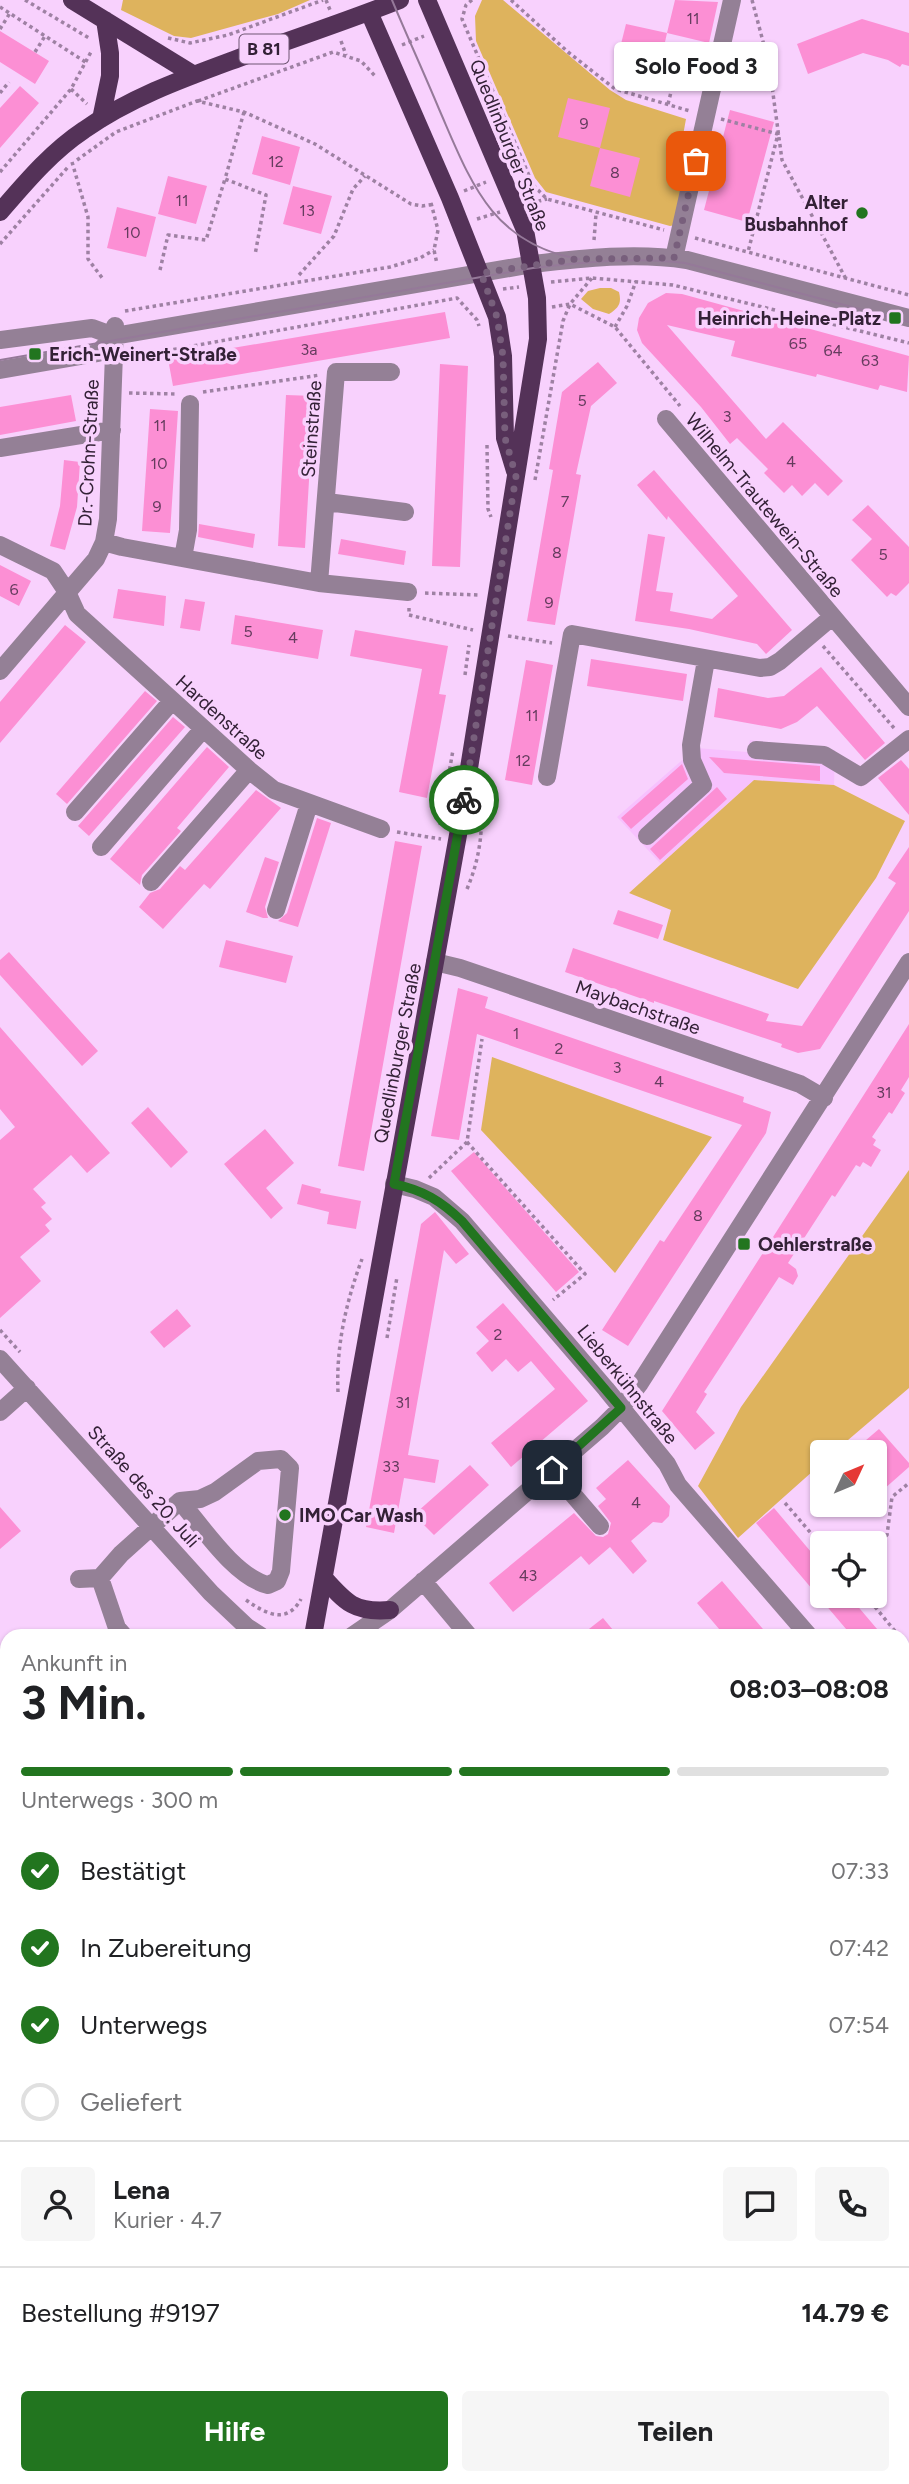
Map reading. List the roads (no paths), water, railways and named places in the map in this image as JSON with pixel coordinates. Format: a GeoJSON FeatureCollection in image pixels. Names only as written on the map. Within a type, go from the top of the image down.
{"type":"FeatureCollection","features":[{"type":"Feature","properties":{"kind":"main road"},"geometry":{"type":"LineString","coordinates":[[72,0],[194,75]]}},
{"type":"Feature","properties":{"kind":"main road","name":"B 81"},"geometry":{"type":"LineString","coordinates":[[0,212],[44,162],[65,144],[102,119],[146,95],[366,6],[400,0]]}},
{"type":"Feature","properties":{"kind":"main road","name":"Quedlinburger Straße"},"geometry":{"type":"LineString","coordinates":[[314,1629],[435,962],[446,843],[497,596],[538,339],[533,264],[525,230],[427,0]]}},
{"type":"Feature","properties":{"kind":"main road","name":"Quedlinburger Straße"},"geometry":{"type":"LineString","coordinates":[[366,6],[450,198],[497,317],[503,356],[505,438],[516,476]]}},
{"type":"Feature","properties":{"kind":"main road"},"geometry":{"type":"LineString","coordinates":[[102,119],[110,76],[105,20]]}},
{"type":"Feature","properties":{"kind":"main road"},"geometry":{"type":"LineString","coordinates":[[324,1578],[350,1605],[369,1612],[390,1610]]}},
{"type":"Feature","properties":{"kind":"street"},"geometry":{"type":"LineString","coordinates":[[674,258],[733,0]]}},
{"type":"Feature","properties":{"kind":"street"},"geometry":{"type":"LineString","coordinates":[[0,340],[533,264],[593,258],[674,258],[744,273],[909,318]]}},
{"type":"Feature","properties":{"kind":"street"},"geometry":{"type":"LineString","coordinates":[[0,370],[98,354],[114,325]]}},
{"type":"Feature","properties":{"kind":"street","name":"Dr.-Crohn-Straße"},"geometry":{"type":"LineString","coordinates":[[0,671],[96,559],[104,542],[108,519],[114,325]]}},
{"type":"Feature","properties":{"kind":"street","name":"Steinstraße"},"geometry":{"type":"LineString","coordinates":[[319,583],[336,372],[391,372]]}},
{"type":"Feature","properties":{"kind":"street"},"geometry":{"type":"LineString","coordinates":[[183,558],[188,530],[194,397]]}},
{"type":"Feature","properties":{"kind":"street","name":"Wilhelm-Trautewein-Straße"},"geometry":{"type":"LineString","coordinates":[[666,419],[909,707]]}},
{"type":"Feature","properties":{"kind":"street"},"geometry":{"type":"LineString","coordinates":[[0,448],[112,430]]}},
{"type":"Feature","properties":{"kind":"street","name":"Steinstraße"},"geometry":{"type":"LineString","coordinates":[[327,502],[405,512]]}},
{"type":"Feature","properties":{"kind":"street"},"geometry":{"type":"LineString","coordinates":[[104,542],[319,583],[408,593]]}},
{"type":"Feature","properties":{"kind":"street","name":"Hardenstraße"},"geometry":{"type":"LineString","coordinates":[[0,545],[52,571],[67,592],[77,614],[274,790],[381,829]]}},
{"type":"Feature","properties":{"kind":"street","name":"Wilhelm-Trautewein-Straße"},"geometry":{"type":"LineString","coordinates":[[547,777],[572,634],[760,668],[770,667],[832,617]]}},
{"type":"Feature","properties":{"kind":"street"},"geometry":{"type":"LineString","coordinates":[[647,836],[703,785],[692,760],[691,745],[706,660]]}},
{"type":"Feature","properties":{"kind":"street"},"geometry":{"type":"LineString","coordinates":[[75,812],[172,701]]}},
{"type":"Feature","properties":{"kind":"street"},"geometry":{"type":"LineString","coordinates":[[101,847],[203,729]]}},
{"type":"Feature","properties":{"kind":"street"},"geometry":{"type":"LineString","coordinates":[[756,750],[824,755],[861,777],[907,741]]}},
{"type":"Feature","properties":{"kind":"street"},"geometry":{"type":"LineString","coordinates":[[151,883],[249,770]]}},
{"type":"Feature","properties":{"kind":"street"},"geometry":{"type":"LineString","coordinates":[[276,910],[309,804]]}},
{"type":"Feature","properties":{"kind":"street"},"geometry":{"type":"LineString","coordinates":[[362,1629],[390,1610],[621,1408],[640,1383],[824,1098],[909,961]]}},
{"type":"Feature","properties":{"kind":"street","name":"Maybachstraße"},"geometry":{"type":"LineString","coordinates":[[435,962],[473,972],[800,1084],[824,1098]]}},
{"type":"Feature","properties":{"kind":"street","name":"Lieberkühnstraße"},"geometry":{"type":"LineString","coordinates":[[394,1184],[417,1189],[434,1197],[462,1221],[667,1464],[678,1485],[803,1629]]}},
{"type":"Feature","properties":{"kind":"street","name":"Straße des 20. Juli"},"geometry":{"type":"LineString","coordinates":[[0,1359],[231,1613],[252,1629]]}},
{"type":"Feature","properties":{"kind":"street"},"geometry":{"type":"LineString","coordinates":[[0,1412],[27,1388]]}},
{"type":"Feature","properties":{"kind":"street"},"geometry":{"type":"LineString","coordinates":[[79,1579],[100,1578],[121,1555],[180,1502],[200,1499],[215,1492],[258,1461],[281,1459],[290,1468],[290,1480],[281,1572],[277,1581],[268,1586],[243,1573],[180,1502]]}},
{"type":"Feature","properties":{"kind":"street"},"geometry":{"type":"LineString","coordinates":[[552,1470],[600,1526]]}},
{"type":"Feature","properties":{"kind":"street"},"geometry":{"type":"LineString","coordinates":[[100,1578],[118,1629]]}},
{"type":"Feature","properties":{"kind":"street"},"geometry":{"type":"LineString","coordinates":[[423,1581],[463,1629]]}},
{"type":"Feature","properties":{"kind":"tram line"},"geometry":{"type":"LineString","coordinates":[[392,0],[462,160],[488,205],[504,224],[524,239],[549,251],[579,259]]}},
{"type":"Feature","properties":{"kind":"tram line"},"geometry":{"type":"LineString","coordinates":[[0,360],[533,268],[609,261],[685,263],[909,322]]}},
{"type":"Feature","properties":{"kind":"place","name":"Solo Food 3"},"geometry":{"type":"Point","coordinates":[696,161]}},
{"type":"Feature","properties":{"kind":"place","name":"Alter Busbahnhof"},"geometry":{"type":"Point","coordinates":[862,213]}},
{"type":"Feature","properties":{"kind":"place","name":"Heinrich-Heine-Platz"},"geometry":{"type":"Point","coordinates":[895,318]}},
{"type":"Feature","properties":{"kind":"place","name":"Erich-Weinert-Straße"},"geometry":{"type":"Point","coordinates":[35,354]}},
{"type":"Feature","properties":{"kind":"place","name":"Oehlerstraße"},"geometry":{"type":"Point","coordinates":[744,1244]}},
{"type":"Feature","properties":{"kind":"place","name":"IMO Car Wash"},"geometry":{"type":"Point","coordinates":[285,1515]}}]}
